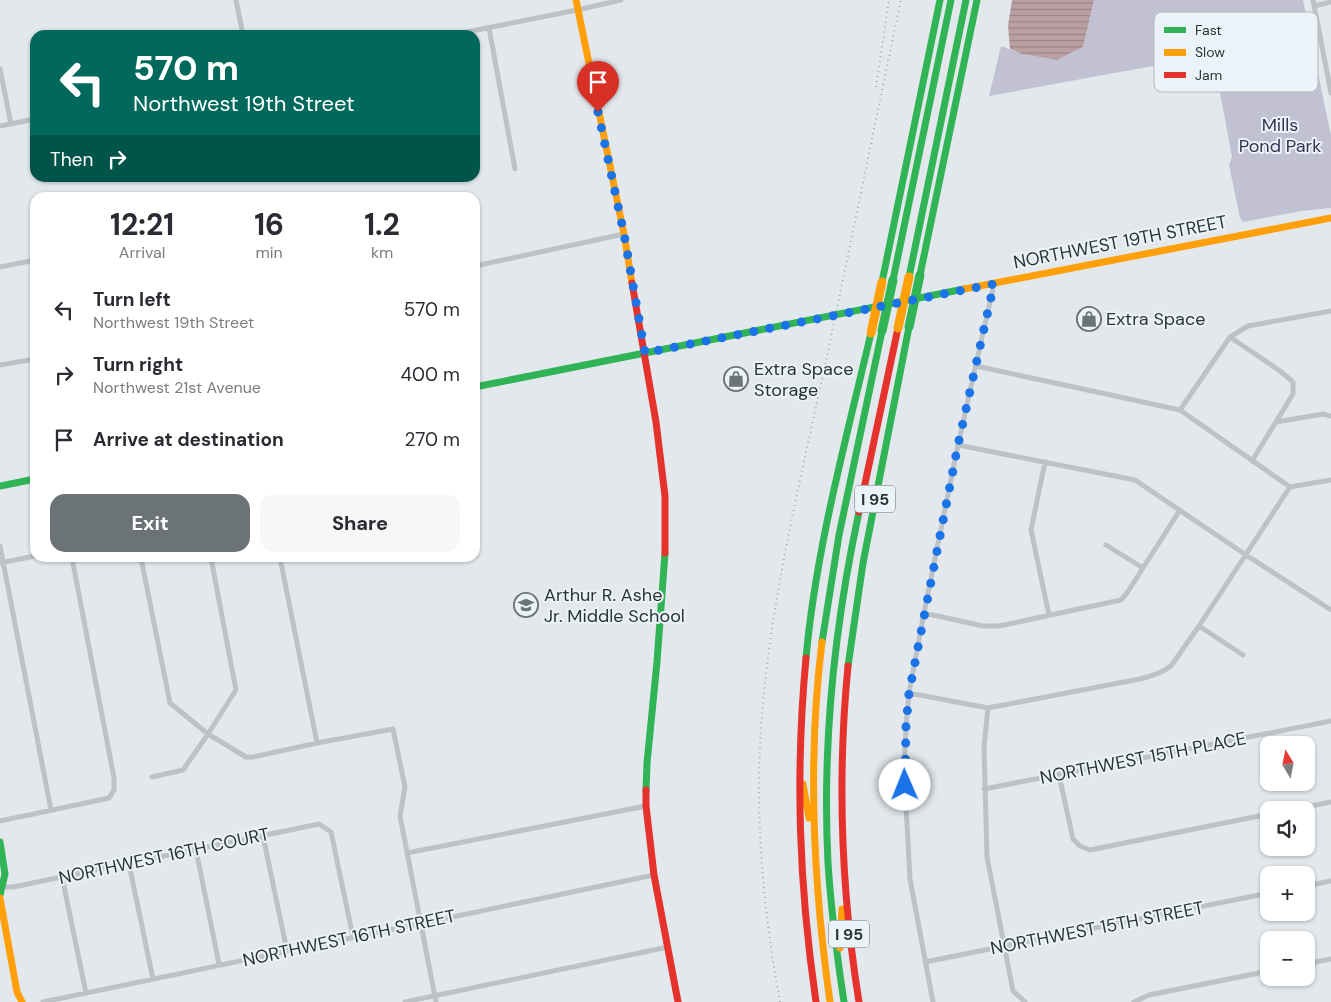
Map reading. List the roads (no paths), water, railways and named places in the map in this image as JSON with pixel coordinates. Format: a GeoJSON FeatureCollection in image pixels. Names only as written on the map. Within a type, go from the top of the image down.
{"type":"FeatureCollection","features":[{"type":"Feature","properties":{"kind":"main road"},"geometry":{"type":"LineString","coordinates":[[576,0],[624,234],[656,422],[665,496],[666,542],[658,662],[647,763],[646,806],[654,874],[678,1002]]}},
{"type":"Feature","properties":{"kind":"main road","name":"I 95"},"geometry":{"type":"LineString","coordinates":[[816,1002],[806,933],[801,875],[799,756],[805,670],[816,588],[830,516],[882,282],[940,0]]}},
{"type":"Feature","properties":{"kind":"main road"},"geometry":{"type":"LineString","coordinates":[[814,856],[813,797],[817,696],[824,630],[835,558],[951,0]]}},
{"type":"Feature","properties":{"kind":"main road"},"geometry":{"type":"LineString","coordinates":[[844,1002],[832,911],[827,822],[830,692],[848,562],[966,0]]}},
{"type":"Feature","properties":{"kind":"main road","name":"I 95"},"geometry":{"type":"LineString","coordinates":[[859,1002],[849,938],[843,866],[841,802],[842,737],[851,636],[862,566],[909,327],[977,0]]}},
{"type":"Feature","properties":{"kind":"main road","name":"NORTHWEST 19TH STREET"},"geometry":{"type":"LineString","coordinates":[[480,386],[1331,218]]}},
{"type":"Feature","properties":{"kind":"main road"},"geometry":{"type":"LineString","coordinates":[[0,486],[30,480]]}},
{"type":"Feature","properties":{"kind":"main road"},"geometry":{"type":"LineString","coordinates":[[799,756],[814,856],[820,928],[830,1002]]}},
{"type":"Feature","properties":{"kind":"main road"},"geometry":{"type":"LineString","coordinates":[[0,842],[6,875],[1,892],[17,992],[22,1002]]}},
{"type":"Feature","properties":{"kind":"main road"},"geometry":{"type":"LineString","coordinates":[[840,976],[843,866]]}},
{"type":"Feature","properties":{"kind":"street"},"geometry":{"type":"LineString","coordinates":[[236,0],[242,30]]}},
{"type":"Feature","properties":{"kind":"street"},"geometry":{"type":"LineString","coordinates":[[478,30],[621,0]]}},
{"type":"Feature","properties":{"kind":"street"},"geometry":{"type":"LineString","coordinates":[[1314,3],[1331,2]]}},
{"type":"Feature","properties":{"kind":"street"},"geometry":{"type":"LineString","coordinates":[[1318,22],[1331,93]]}},
{"type":"Feature","properties":{"kind":"street"},"geometry":{"type":"LineString","coordinates":[[489,28],[515,169]]}},
{"type":"Feature","properties":{"kind":"street"},"geometry":{"type":"LineString","coordinates":[[0,69],[11,124]]}},
{"type":"Feature","properties":{"kind":"street"},"geometry":{"type":"LineString","coordinates":[[0,126],[30,120]]}},
{"type":"Feature","properties":{"kind":"street"},"geometry":{"type":"LineString","coordinates":[[480,265],[624,234]]}},
{"type":"Feature","properties":{"kind":"street"},"geometry":{"type":"LineString","coordinates":[[0,267],[30,261]]}},
{"type":"Feature","properties":{"kind":"street"},"geometry":{"type":"LineString","coordinates":[[933,1002],[910,878],[904,769],[906,726],[909,693],[924,613],[958,445],[994,284]]}},
{"type":"Feature","properties":{"kind":"street"},"geometry":{"type":"LineString","coordinates":[[1180,410],[1230,337],[1248,326],[1331,311]]}},
{"type":"Feature","properties":{"kind":"street"},"geometry":{"type":"LineString","coordinates":[[1230,337],[1293,382],[1293,394],[1252,461]]}},
{"type":"Feature","properties":{"kind":"street"},"geometry":{"type":"LineString","coordinates":[[0,366],[30,359]]}},
{"type":"Feature","properties":{"kind":"street"},"geometry":{"type":"LineString","coordinates":[[976,366],[1180,410],[1290,487],[1331,480]]}},
{"type":"Feature","properties":{"kind":"street"},"geometry":{"type":"LineString","coordinates":[[1276,422],[1323,414],[1331,416]]}},
{"type":"Feature","properties":{"kind":"street"},"geometry":{"type":"LineString","coordinates":[[958,445],[1135,480],[1331,610]]}},
{"type":"Feature","properties":{"kind":"street"},"geometry":{"type":"LineString","coordinates":[[1045,462],[1031,530],[1049,615]]}},
{"type":"Feature","properties":{"kind":"street"},"geometry":{"type":"LineString","coordinates":[[909,693],[988,708],[1156,675],[1171,666],[1290,487]]}},
{"type":"Feature","properties":{"kind":"street"},"geometry":{"type":"LineString","coordinates":[[924,613],[983,626],[999,626],[1121,600],[1180,510]]}},
{"type":"Feature","properties":{"kind":"street"},"geometry":{"type":"LineString","coordinates":[[1106,545],[1143,568]]}},
{"type":"Feature","properties":{"kind":"street"},"geometry":{"type":"LineString","coordinates":[[0,546],[51,810]]}},
{"type":"Feature","properties":{"kind":"street"},"geometry":{"type":"LineString","coordinates":[[2,563],[30,557]]}},
{"type":"Feature","properties":{"kind":"street"},"geometry":{"type":"LineString","coordinates":[[0,821],[109,798],[114,790],[114,778],[73,562]]}},
{"type":"Feature","properties":{"kind":"street"},"geometry":{"type":"LineString","coordinates":[[142,562],[170,703],[208,734],[246,757],[253,757],[393,729],[405,787],[400,816],[436,1002]]}},
{"type":"Feature","properties":{"kind":"street"},"geometry":{"type":"LineString","coordinates":[[152,777],[180,772],[208,734],[236,690],[212,562]]}},
{"type":"Feature","properties":{"kind":"street"},"geometry":{"type":"LineString","coordinates":[[281,562],[317,743]]}},
{"type":"Feature","properties":{"kind":"street"},"geometry":{"type":"LineString","coordinates":[[1199,626],[1243,655]]}},
{"type":"Feature","properties":{"kind":"street"},"geometry":{"type":"LineString","coordinates":[[988,708],[984,747],[987,857],[1014,991],[1025,1002]]}},
{"type":"Feature","properties":{"kind":"street","name":"NORTHWEST 15TH PLACE"},"geometry":{"type":"LineString","coordinates":[[984,790],[1331,720]]}},
{"type":"Feature","properties":{"kind":"street"},"geometry":{"type":"LineString","coordinates":[[1059,775],[1073,839],[1080,846],[1090,850],[1260,816]]}},
{"type":"Feature","properties":{"kind":"street"},"geometry":{"type":"LineString","coordinates":[[1315,805],[1331,802]]}},
{"type":"Feature","properties":{"kind":"street"},"geometry":{"type":"LineString","coordinates":[[407,852],[646,806]]}},
{"type":"Feature","properties":{"kind":"street","name":"NORTHWEST 16TH COURT"},"geometry":{"type":"LineString","coordinates":[[1,892],[14,887],[318,824],[331,832],[353,937]]}},
{"type":"Feature","properties":{"kind":"street"},"geometry":{"type":"LineString","coordinates":[[263,836],[287,951]]}},
{"type":"Feature","properties":{"kind":"street"},"geometry":{"type":"LineString","coordinates":[[196,850],[219,964]]}},
{"type":"Feature","properties":{"kind":"street"},"geometry":{"type":"LineString","coordinates":[[129,864],[153,979]]}},
{"type":"Feature","properties":{"kind":"street","name":"NORTHWEST 16TH STREET"},"geometry":{"type":"LineString","coordinates":[[43,1002],[654,874]]}},
{"type":"Feature","properties":{"kind":"street"},"geometry":{"type":"LineString","coordinates":[[62,877],[86,992]]}},
{"type":"Feature","properties":{"kind":"street"},"geometry":{"type":"LineString","coordinates":[[1315,884],[1331,881]]}},
{"type":"Feature","properties":{"kind":"street","name":"NORTHWEST 15TH STREET"},"geometry":{"type":"LineString","coordinates":[[925,962],[1260,896]]}},
{"type":"Feature","properties":{"kind":"street"},"geometry":{"type":"LineString","coordinates":[[405,1002],[668,947]]}},
{"type":"Feature","properties":{"kind":"street"},"geometry":{"type":"LineString","coordinates":[[1315,963],[1331,960]]}},
{"type":"Feature","properties":{"kind":"street"},"geometry":{"type":"LineString","coordinates":[[1134,1002],[1149,995],[1260,974]]}},
{"type":"Feature","properties":{"kind":"railway"},"geometry":{"type":"LineString","coordinates":[[876,87],[889,0]]}},
{"type":"Feature","properties":{"kind":"railway"},"geometry":{"type":"LineString","coordinates":[[780,1002],[768,925],[759,809],[759,770],[764,692],[789,530],[901,0]]}},
{"type":"Feature","properties":{"kind":"place","name":"Extra Space"},"geometry":{"type":"Point","coordinates":[1089,319]}},
{"type":"Feature","properties":{"kind":"place","name":"Extra Space Storage"},"geometry":{"type":"Point","coordinates":[736,379]}},
{"type":"Feature","properties":{"kind":"place","name":"Arthur R. Ashe Jr. Middle School"},"geometry":{"type":"Point","coordinates":[526,605]}},
{"type":"Feature","properties":{"kind":"park label","name":"Mills Pond Park"},"geometry":{"type":"Point","coordinates":[1280,135]}}]}
